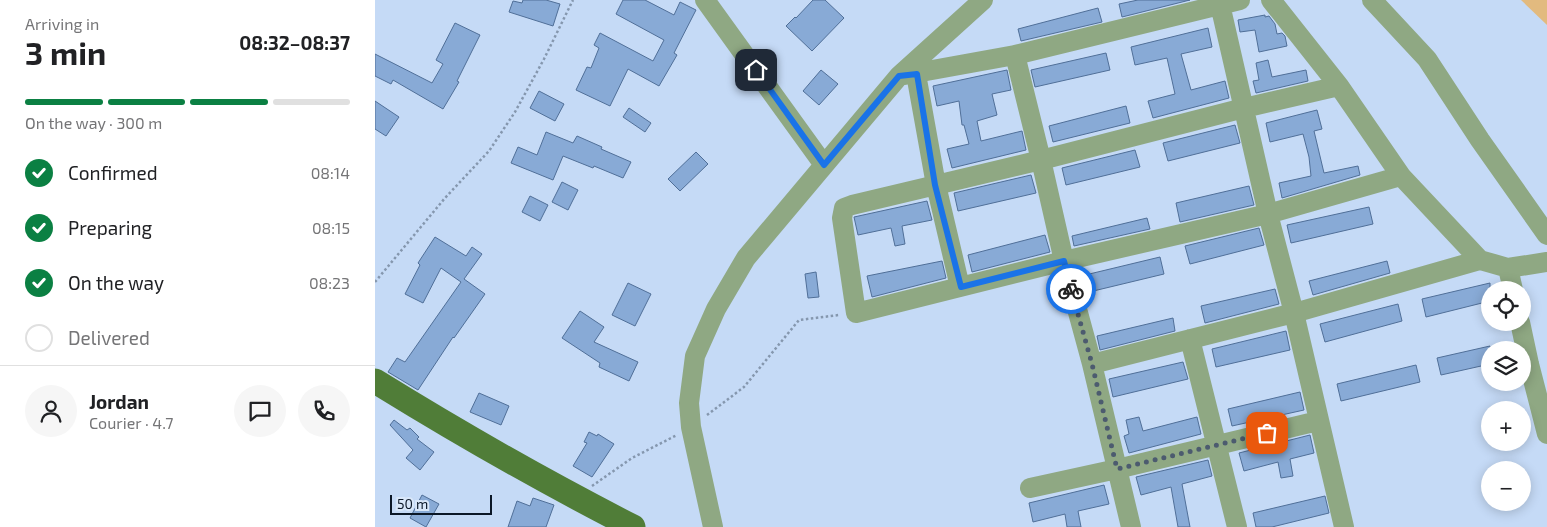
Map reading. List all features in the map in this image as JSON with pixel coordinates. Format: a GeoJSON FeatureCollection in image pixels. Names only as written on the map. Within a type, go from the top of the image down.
{"type":"FeatureCollection","features":[{"type":"Feature","properties":{"kind":"main road"},"geometry":{"type":"LineString","coordinates":[[375,381],[521,468],[633,527]]}},
{"type":"Feature","properties":{"kind":"street"},"geometry":{"type":"LineString","coordinates":[[705,0],[824,165]]}},
{"type":"Feature","properties":{"kind":"street"},"geometry":{"type":"LineString","coordinates":[[713,527],[691,428],[689,403],[695,356],[716,309],[746,258],[824,165],[908,75],[983,0]]}},
{"type":"Feature","properties":{"kind":"street"},"geometry":{"type":"LineString","coordinates":[[908,75],[1015,55],[1220,2],[1240,0]]}},
{"type":"Feature","properties":{"kind":"street"},"geometry":{"type":"LineString","coordinates":[[1271,0],[1339,86],[1401,176],[1480,260],[1508,268],[1547,262]]}},
{"type":"Feature","properties":{"kind":"street"},"geometry":{"type":"LineString","coordinates":[[1371,0],[1427,59],[1480,140],[1547,235]]}},
{"type":"Feature","properties":{"kind":"street"},"geometry":{"type":"LineString","coordinates":[[1220,2],[1344,527]]}},
{"type":"Feature","properties":{"kind":"street"},"geometry":{"type":"LineString","coordinates":[[1015,55],[1064,261],[1092,364],[1131,527]]}},
{"type":"Feature","properties":{"kind":"street"},"geometry":{"type":"LineString","coordinates":[[908,75],[961,287]]}},
{"type":"Feature","properties":{"kind":"street"},"geometry":{"type":"LineString","coordinates":[[1339,86],[1041,160],[852,204],[844,208],[842,218],[856,313],[1064,261],[1269,214],[1401,176]]}},
{"type":"Feature","properties":{"kind":"street"},"geometry":{"type":"LineString","coordinates":[[1092,364],[1294,313],[1480,260]]}},
{"type":"Feature","properties":{"kind":"street"},"geometry":{"type":"LineString","coordinates":[[1508,268],[1511,281]]}},
{"type":"Feature","properties":{"kind":"street"},"geometry":{"type":"LineString","coordinates":[[1522,331],[1547,434]]}},
{"type":"Feature","properties":{"kind":"street"},"geometry":{"type":"LineString","coordinates":[[1191,339],[1237,527]]}},
{"type":"Feature","properties":{"kind":"street"},"geometry":{"type":"LineString","coordinates":[[1030,488],[1318,421]]}},
{"type":"Feature","properties":{"kind":"path"},"geometry":{"type":"LineString","coordinates":[[375,282],[445,198],[489,151],[515,112],[573,0]]}},
{"type":"Feature","properties":{"kind":"shaded area"},"geometry":{"type":"Polygon","coordinates":[[[1521,0],[1547,0],[1547,25],[1521,0]]]}},
{"type":"Feature","properties":{"kind":"building"},"geometry":{"type":"Polygon","coordinates":[[[523,0],[546,0],[560,4],[553,26],[509,12],[513,1],[522,3],[523,0]]]}},
{"type":"Feature","properties":{"kind":"building"},"geometry":{"type":"Polygon","coordinates":[[[623,0],[645,0],[674,15],[680,2],[696,10],[674,53],[677,55],[659,86],[628,69],[610,106],[576,90],[587,67],[591,68],[599,48],[594,45],[600,33],[653,61],[664,40],[616,14],[623,0]]]}},
{"type":"Feature","properties":{"kind":"building"},"geometry":{"type":"Polygon","coordinates":[[[813,0],[825,0],[844,18],[812,51],[786,26],[813,0]]]}},
{"type":"Feature","properties":{"kind":"building"},"geometry":{"type":"Polygon","coordinates":[[[1138,0],[1190,0],[1122,17],[1119,4],[1138,0]]]}},
{"type":"Feature","properties":{"kind":"building"},"geometry":{"type":"Polygon","coordinates":[[[1098,8],[1102,22],[1021,41],[1018,29],[1098,8]]]}},
{"type":"Feature","properties":{"kind":"building"},"geometry":{"type":"Polygon","coordinates":[[[1265,15],[1265,17],[1269,16],[1275,24],[1277,34],[1282,33],[1285,36],[1287,46],[1259,52],[1255,30],[1240,32],[1238,20],[1265,15]]]}},
{"type":"Feature","properties":{"kind":"building"},"geometry":{"type":"Polygon","coordinates":[[[455,23],[480,35],[457,81],[459,82],[443,109],[393,80],[391,84],[375,76],[375,54],[432,83],[443,64],[436,60],[455,23]]]}},
{"type":"Feature","properties":{"kind":"building"},"geometry":{"type":"Polygon","coordinates":[[[1208,28],[1212,47],[1181,54],[1191,90],[1225,81],[1229,98],[1153,118],[1148,101],[1175,94],[1167,58],[1135,65],[1131,47],[1208,28]]]}},
{"type":"Feature","properties":{"kind":"building"},"geometry":{"type":"Polygon","coordinates":[[[1106,53],[1110,70],[1035,87],[1031,70],[1106,53]]]}},
{"type":"Feature","properties":{"kind":"building"},"geometry":{"type":"Polygon","coordinates":[[[1268,60],[1272,77],[1306,70],[1308,81],[1256,93],[1253,81],[1259,80],[1256,63],[1268,60]]]}},
{"type":"Feature","properties":{"kind":"building"},"geometry":{"type":"Polygon","coordinates":[[[821,70],[838,84],[819,105],[803,91],[821,70]]]}},
{"type":"Feature","properties":{"kind":"building"},"geometry":{"type":"Polygon","coordinates":[[[1007,70],[1011,90],[992,94],[997,115],[977,121],[981,141],[1022,131],[1026,150],[952,168],[947,149],[969,144],[964,125],[962,125],[959,101],[937,106],[933,86],[1007,70]]]}},
{"type":"Feature","properties":{"kind":"building"},"geometry":{"type":"Polygon","coordinates":[[[539,91],[564,104],[555,121],[530,108],[539,91]]]}},
{"type":"Feature","properties":{"kind":"building"},"geometry":{"type":"Polygon","coordinates":[[[375,101],[399,117],[386,136],[375,129],[375,101]]]}},
{"type":"Feature","properties":{"kind":"building"},"geometry":{"type":"Polygon","coordinates":[[[1126,106],[1130,123],[1053,142],[1049,126],[1126,106]]]}},
{"type":"Feature","properties":{"kind":"building"},"geometry":{"type":"Polygon","coordinates":[[[629,108],[651,123],[645,132],[623,117],[629,108]]]}},
{"type":"Feature","properties":{"kind":"building"},"geometry":{"type":"Polygon","coordinates":[[[1317,110],[1322,129],[1314,131],[1324,173],[1358,166],[1360,175],[1282,198],[1279,183],[1311,176],[1309,157],[1303,134],[1270,142],[1266,123],[1317,110]]]}},
{"type":"Feature","properties":{"kind":"building"},"geometry":{"type":"Polygon","coordinates":[[[1235,125],[1240,143],[1168,161],[1163,143],[1235,125]]]}},
{"type":"Feature","properties":{"kind":"building"},"geometry":{"type":"Polygon","coordinates":[[[546,132],[573,143],[577,136],[631,162],[623,178],[563,156],[553,180],[511,163],[518,147],[537,155],[546,132]]]}},
{"type":"Feature","properties":{"kind":"building"},"geometry":{"type":"Polygon","coordinates":[[[1135,150],[1140,167],[1066,185],[1062,168],[1135,150]]]}},
{"type":"Feature","properties":{"kind":"building"},"geometry":{"type":"Polygon","coordinates":[[[696,152],[708,164],[680,191],[668,179],[696,152]]]}},
{"type":"Feature","properties":{"kind":"building"},"geometry":{"type":"Polygon","coordinates":[[[1031,175],[1036,193],[958,211],[954,193],[1031,175]]]}},
{"type":"Feature","properties":{"kind":"building"},"geometry":{"type":"Polygon","coordinates":[[[562,182],[578,190],[568,210],[552,202],[562,182]]]}},
{"type":"Feature","properties":{"kind":"building"},"geometry":{"type":"Polygon","coordinates":[[[1249,186],[1254,205],[1180,222],[1176,203],[1249,186]]]}},
{"type":"Feature","properties":{"kind":"building"},"geometry":{"type":"Polygon","coordinates":[[[530,196],[548,205],[540,221],[522,212],[530,196]]]}},
{"type":"Feature","properties":{"kind":"building"},"geometry":{"type":"Polygon","coordinates":[[[927,201],[932,220],[902,226],[905,244],[895,246],[891,228],[858,235],[854,217],[927,201]]]}},
{"type":"Feature","properties":{"kind":"building"},"geometry":{"type":"Polygon","coordinates":[[[1369,207],[1373,224],[1291,243],[1287,225],[1369,207]]]}},
{"type":"Feature","properties":{"kind":"building"},"geometry":{"type":"Polygon","coordinates":[[[1147,218],[1150,229],[1074,246],[1072,236],[1147,218]]]}},
{"type":"Feature","properties":{"kind":"building"},"geometry":{"type":"Polygon","coordinates":[[[1259,228],[1264,245],[1190,264],[1185,246],[1259,228]]]}},
{"type":"Feature","properties":{"kind":"building"},"geometry":{"type":"Polygon","coordinates":[[[1045,235],[1050,252],[972,272],[968,255],[1045,235]]]}},
{"type":"Feature","properties":{"kind":"building"},"geometry":{"type":"Polygon","coordinates":[[[435,237],[466,256],[472,247],[482,254],[464,279],[485,294],[453,337],[418,390],[388,372],[397,358],[405,362],[461,282],[441,268],[423,303],[405,294],[420,265],[418,263],[435,237]]]}},
{"type":"Feature","properties":{"kind":"building"},"geometry":{"type":"Polygon","coordinates":[[[1160,257],[1164,274],[1085,293],[1081,276],[1160,257]]]}},
{"type":"Feature","properties":{"kind":"building"},"geometry":{"type":"Polygon","coordinates":[[[942,261],[946,278],[872,297],[867,276],[942,261]]]}},
{"type":"Feature","properties":{"kind":"building"},"geometry":{"type":"Polygon","coordinates":[[[1387,261],[1390,273],[1313,295],[1309,281],[1387,261]]]}},
{"type":"Feature","properties":{"kind":"building"},"geometry":{"type":"Polygon","coordinates":[[[816,272],[819,297],[808,298],[805,274],[816,272]]]}},
{"type":"Feature","properties":{"kind":"building"},"geometry":{"type":"Polygon","coordinates":[[[628,283],[651,294],[635,326],[612,315],[628,283]]]}},
{"type":"Feature","properties":{"kind":"building"},"geometry":{"type":"Polygon","coordinates":[[[1481,285],[1481,303],[1426,317],[1422,299],[1481,285]]]}},
{"type":"Feature","properties":{"kind":"building"},"geometry":{"type":"Polygon","coordinates":[[[1275,289],[1279,304],[1205,323],[1201,306],[1275,289]]]}},
{"type":"Feature","properties":{"kind":"building"},"geometry":{"type":"Polygon","coordinates":[[[1398,304],[1402,321],[1325,342],[1320,324],[1398,304]]]}},
{"type":"Feature","properties":{"kind":"building"},"geometry":{"type":"Polygon","coordinates":[[[580,311],[604,327],[594,342],[638,362],[629,381],[599,367],[600,363],[562,338],[580,311]]]}},
{"type":"Feature","properties":{"kind":"building"},"geometry":{"type":"Polygon","coordinates":[[[1173,318],[1175,331],[1100,350],[1097,336],[1173,318]]]}},
{"type":"Feature","properties":{"kind":"building"},"geometry":{"type":"Polygon","coordinates":[[[1286,331],[1290,350],[1216,367],[1212,349],[1286,331]]]}},
{"type":"Feature","properties":{"kind":"building"},"geometry":{"type":"Polygon","coordinates":[[[1481,348],[1481,366],[1441,375],[1437,358],[1481,348]]]}},
{"type":"Feature","properties":{"kind":"building"},"geometry":{"type":"Polygon","coordinates":[[[1183,362],[1188,379],[1113,397],[1109,379],[1183,362]]]}},
{"type":"Feature","properties":{"kind":"building"},"geometry":{"type":"Polygon","coordinates":[[[1416,365],[1420,382],[1341,401],[1337,384],[1416,365]]]}},
{"type":"Feature","properties":{"kind":"building"},"geometry":{"type":"Polygon","coordinates":[[[1300,392],[1304,410],[1232,426],[1228,409],[1300,392]]]}},
{"type":"Feature","properties":{"kind":"building"},"geometry":{"type":"Polygon","coordinates":[[[479,393],[509,406],[501,425],[470,412],[479,393]]]}},
{"type":"Feature","properties":{"kind":"building"},"geometry":{"type":"Polygon","coordinates":[[[1139,417],[1143,431],[1197,417],[1201,434],[1129,453],[1124,436],[1129,434],[1126,420],[1139,417]]]}},
{"type":"Feature","properties":{"kind":"building"},"geometry":{"type":"Polygon","coordinates":[[[394,420],[407,430],[410,428],[419,437],[417,439],[434,452],[420,470],[406,458],[413,450],[390,425],[394,420]]]}},
{"type":"Feature","properties":{"kind":"building"},"geometry":{"type":"Polygon","coordinates":[[[589,432],[597,436],[598,434],[614,444],[592,477],[573,466],[587,443],[584,442],[589,432]]]}},
{"type":"Feature","properties":{"kind":"building"},"geometry":{"type":"Polygon","coordinates":[[[1310,435],[1314,453],[1290,459],[1293,476],[1281,478],[1278,462],[1244,471],[1239,453],[1310,435]]]}},
{"type":"Feature","properties":{"kind":"building"},"geometry":{"type":"Polygon","coordinates":[[[1208,460],[1212,476],[1182,484],[1190,527],[1178,527],[1171,487],[1141,495],[1136,477],[1208,460]]]}},
{"type":"Feature","properties":{"kind":"building"},"geometry":{"type":"Polygon","coordinates":[[[1104,485],[1109,504],[1078,511],[1081,527],[1067,527],[1065,514],[1033,522],[1029,503],[1104,485]]]}},
{"type":"Feature","properties":{"kind":"building"},"geometry":{"type":"Polygon","coordinates":[[[422,495],[439,504],[426,527],[410,518],[422,495]]]}},
{"type":"Feature","properties":{"kind":"building"},"geometry":{"type":"Polygon","coordinates":[[[1325,496],[1329,513],[1272,527],[1256,527],[1253,513],[1325,496]]]}},
{"type":"Feature","properties":{"kind":"building"},"geometry":{"type":"Polygon","coordinates":[[[533,498],[554,505],[546,527],[508,527],[517,501],[530,506],[533,498]]]}},
{"type":"Feature","properties":{"kind":"way so far"},"geometry":{"type":"LineString","coordinates":[[1071,289],[1092,364],[1117,469],[1267,433]]}},
{"type":"Feature","properties":{"kind":"route"},"geometry":{"type":"LineString","coordinates":[[756,70],[824,165],[899,76],[917,74],[935,185],[961,287],[1064,261],[1071,289]]}}]}
